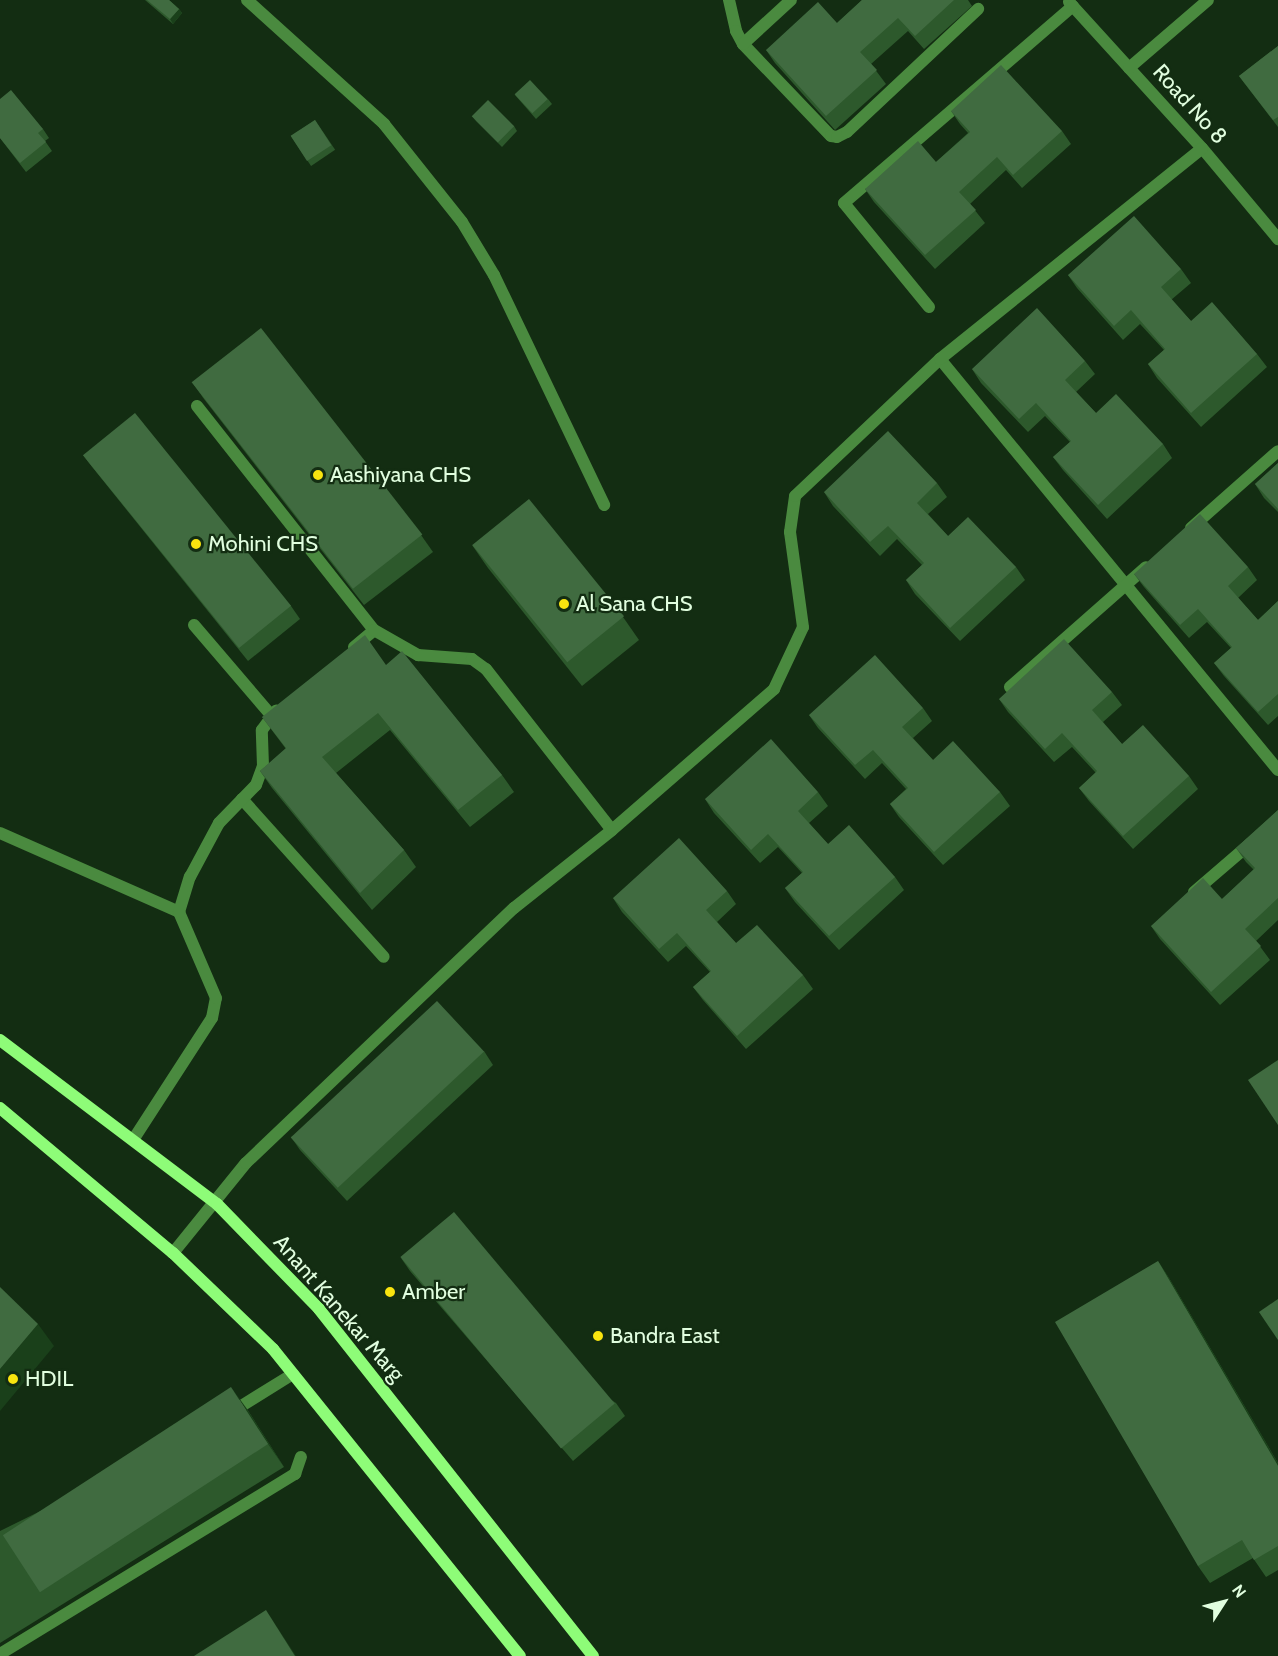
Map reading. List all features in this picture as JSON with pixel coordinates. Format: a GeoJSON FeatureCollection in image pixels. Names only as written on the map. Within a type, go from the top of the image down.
{"type":"FeatureCollection","features":[{"type":"Feature","properties":{"kind":"street"},"geometry":{"type":"LineString","coordinates":[[247,0],[384,124],[462,222],[494,275],[604,505]]}},
{"type":"Feature","properties":{"kind":"street"},"geometry":{"type":"LineString","coordinates":[[729,0],[736,31],[743,44],[831,136],[837,137],[847,132],[978,9]]}},
{"type":"Feature","properties":{"kind":"street"},"geometry":{"type":"LineString","coordinates":[[743,44],[791,0]]}},
{"type":"Feature","properties":{"kind":"street"},"geometry":{"type":"LineString","coordinates":[[1129,68],[1208,0]]}},
{"type":"Feature","properties":{"kind":"street"},"geometry":{"type":"LineString","coordinates":[[929,307],[844,202],[1070,3]]}},
{"type":"Feature","properties":{"kind":"street","name":"Road No 8"},"geometry":{"type":"LineString","coordinates":[[1070,3],[1202,148],[1278,239]]}},
{"type":"Feature","properties":{"kind":"street"},"geometry":{"type":"LineString","coordinates":[[174,1253],[217,1204],[246,1163],[514,908],[612,830],[774,689],[803,627],[790,532],[795,496],[940,358],[1202,148]]}},
{"type":"Feature","properties":{"kind":"street"},"geometry":{"type":"LineString","coordinates":[[940,358],[1278,770]]}},
{"type":"Feature","properties":{"kind":"street"},"geometry":{"type":"LineString","coordinates":[[197,406],[374,630],[417,655],[472,659],[486,669],[612,830]]}},
{"type":"Feature","properties":{"kind":"street"},"geometry":{"type":"LineString","coordinates":[[1179,538],[1278,451]]}},
{"type":"Feature","properties":{"kind":"street"},"geometry":{"type":"LineString","coordinates":[[1010,687],[1153,561]]}},
{"type":"Feature","properties":{"kind":"street"},"geometry":{"type":"LineString","coordinates":[[194,625],[271,715]]}},
{"type":"Feature","properties":{"kind":"street"},"geometry":{"type":"LineString","coordinates":[[340,659],[374,630]]}},
{"type":"Feature","properties":{"kind":"street"},"geometry":{"type":"LineString","coordinates":[[133,1140],[212,1018],[216,998],[179,912],[190,877],[219,823],[256,785],[263,766],[262,730],[271,715],[288,701]]}},
{"type":"Feature","properties":{"kind":"street"},"geometry":{"type":"LineString","coordinates":[[242,799],[384,957]]}},
{"type":"Feature","properties":{"kind":"street"},"geometry":{"type":"LineString","coordinates":[[0,833],[179,912]]}},
{"type":"Feature","properties":{"kind":"street"},"geometry":{"type":"LineString","coordinates":[[1179,905],[1260,835]]}},
{"type":"Feature","properties":{"kind":"street","name":"Anant Kanekar Marg"},"geometry":{"type":"LineString","coordinates":[[0,1040],[217,1204],[319,1309],[593,1656]]}},
{"type":"Feature","properties":{"kind":"street"},"geometry":{"type":"LineString","coordinates":[[0,1108],[174,1253],[273,1349],[520,1656]]}},
{"type":"Feature","properties":{"kind":"street"},"geometry":{"type":"LineString","coordinates":[[222,1417],[293,1374]]}},
{"type":"Feature","properties":{"kind":"street"},"geometry":{"type":"LineString","coordinates":[[0,1654],[295,1474],[301,1457]]}},
{"type":"Feature","properties":{"kind":"building"},"geometry":{"type":"Polygon","coordinates":[[[147,0],[169,0],[179,9],[170,19],[147,0]]]}},
{"type":"Feature","properties":{"kind":"building"},"geometry":{"type":"Polygon","coordinates":[[[862,0],[954,0],[915,36],[898,18],[860,52],[877,70],[826,116],[766,50],[818,2],[837,23],[862,0]]]}},
{"type":"Feature","properties":{"kind":"building"},"geometry":{"type":"Polygon","coordinates":[[[1278,46],[1278,117],[1273,120],[1239,76],[1278,46]]]}},
{"type":"Feature","properties":{"kind":"building"},"geometry":{"type":"Polygon","coordinates":[[[1001,65],[1062,131],[1013,175],[997,157],[959,192],[976,210],[925,255],[865,189],[918,141],[936,162],[970,132],[951,111],[1001,65]]]}},
{"type":"Feature","properties":{"kind":"building"},"geometry":{"type":"Polygon","coordinates":[[[530,80],[548,99],[532,113],[515,94],[530,80]]]}},
{"type":"Feature","properties":{"kind":"building"},"geometry":{"type":"Polygon","coordinates":[[[11,90],[43,129],[38,133],[46,142],[20,163],[0,138],[0,99],[11,90]]]}},
{"type":"Feature","properties":{"kind":"building"},"geometry":{"type":"Polygon","coordinates":[[[488,100],[514,126],[498,142],[472,116],[488,100]]]}},
{"type":"Feature","properties":{"kind":"building"},"geometry":{"type":"Polygon","coordinates":[[[315,120],[331,145],[307,161],[291,136],[315,120]]]}},
{"type":"Feature","properties":{"kind":"building"},"geometry":{"type":"Polygon","coordinates":[[[1134,216],[1181,269],[1161,287],[1191,321],[1212,302],[1257,354],[1191,413],[1148,364],[1165,349],[1131,310],[1114,326],[1068,275],[1134,216]]]}},
{"type":"Feature","properties":{"kind":"building"},"geometry":{"type":"Polygon","coordinates":[[[1037,308],[1085,361],[1065,380],[1096,413],[1116,394],[1163,444],[1098,505],[1053,457],[1071,441],[1036,403],[1019,419],[972,369],[1037,308]]]}},
{"type":"Feature","properties":{"kind":"building","name":"Aashiyana CHS"},"geometry":{"type":"Polygon","coordinates":[[[261,328],[422,534],[353,589],[192,382],[261,328]]]}},
{"type":"Feature","properties":{"kind":"building","name":"Mohini CHS"},"geometry":{"type":"Polygon","coordinates":[[[135,413],[291,606],[239,648],[83,455],[135,413]]]}},
{"type":"Feature","properties":{"kind":"building"},"geometry":{"type":"Polygon","coordinates":[[[888,431],[937,483],[917,503],[948,536],[968,517],[1016,567],[950,628],[906,580],[924,563],[888,526],[870,542],[824,492],[888,431]]]}},
{"type":"Feature","properties":{"kind":"building"},"geometry":{"type":"Polygon","coordinates":[[[1278,463],[1278,509],[1255,484],[1278,463]]]}},
{"type":"Feature","properties":{"kind":"building","name":"Al Sana CHS"},"geometry":{"type":"Polygon","coordinates":[[[529,499],[624,616],[567,662],[472,545],[529,499]]]}},
{"type":"Feature","properties":{"kind":"building"},"geometry":{"type":"Polygon","coordinates":[[[1200,514],[1248,567],[1228,586],[1258,620],[1278,601],[1278,694],[1258,712],[1214,663],[1232,647],[1198,609],[1180,625],[1134,574],[1200,514]]]}},
{"type":"Feature","properties":{"kind":"building"},"geometry":{"type":"Polygon","coordinates":[[[365,635],[386,665],[402,651],[502,775],[458,810],[378,713],[322,757],[404,850],[360,893],[260,771],[286,748],[262,717],[365,635]]]}},
{"type":"Feature","properties":{"kind":"building"},"geometry":{"type":"Polygon","coordinates":[[[1064,639],[1112,692],[1092,710],[1122,744],[1143,725],[1189,776],[1123,836],[1079,788],[1097,771],[1062,733],[1045,749],[999,699],[1064,639]]]}},
{"type":"Feature","properties":{"kind":"building"},"geometry":{"type":"Polygon","coordinates":[[[875,655],[923,708],[902,727],[933,760],[953,741],[1000,792],[934,852],[890,804],[908,788],[873,750],[855,765],[809,715],[875,655]]]}},
{"type":"Feature","properties":{"kind":"building"},"geometry":{"type":"Polygon","coordinates":[[[771,739],[818,792],[798,811],[828,844],[849,825],[895,877],[829,936],[785,888],[803,872],[768,834],[751,850],[705,799],[771,739]]]}},
{"type":"Feature","properties":{"kind":"building"},"geometry":{"type":"Polygon","coordinates":[[[1278,810],[1278,898],[1245,929],[1261,946],[1211,992],[1151,926],[1203,878],[1222,899],[1255,868],[1236,848],[1278,810]]]}},
{"type":"Feature","properties":{"kind":"building"},"geometry":{"type":"Polygon","coordinates":[[[679,838],[727,891],[706,910],[736,943],[757,925],[803,975],[737,1036],[693,987],[711,971],[677,933],[659,949],[613,898],[679,838]]]}},
{"type":"Feature","properties":{"kind":"building"},"geometry":{"type":"Polygon","coordinates":[[[437,1001],[484,1051],[338,1188],[291,1137],[437,1001]]]}},
{"type":"Feature","properties":{"kind":"building"},"geometry":{"type":"Polygon","coordinates":[[[1278,1060],[1278,1125],[1248,1080],[1278,1060]]]}},
{"type":"Feature","properties":{"kind":"building"},"geometry":{"type":"Polygon","coordinates":[[[454,1212],[615,1404],[561,1449],[400,1257],[454,1212]]]}},
{"type":"Feature","properties":{"kind":"building"},"geometry":{"type":"Polygon","coordinates":[[[1158,1261],[1278,1466],[1278,1546],[1254,1560],[1242,1540],[1198,1566],[1055,1322],[1158,1261]]]}},
{"type":"Feature","properties":{"kind":"building"},"geometry":{"type":"Polygon","coordinates":[[[0,1287],[38,1324],[0,1369],[0,1287]]]}},
{"type":"Feature","properties":{"kind":"building"},"geometry":{"type":"Polygon","coordinates":[[[1278,1299],[1278,1340],[1259,1312],[1278,1299]]]}},
{"type":"Feature","properties":{"kind":"building"},"geometry":{"type":"Polygon","coordinates":[[[231,1387],[268,1444],[40,1592],[3,1535],[231,1387]]]}},
{"type":"Feature","properties":{"kind":"building"},"geometry":{"type":"Polygon","coordinates":[[[266,1610],[295,1656],[194,1656],[266,1610]]]}},
{"type":"Feature","properties":{"kind":"place","name":"Aashiyana CHS"},"geometry":{"type":"Point","coordinates":[318,475]}},
{"type":"Feature","properties":{"kind":"place","name":"Mohini CHS"},"geometry":{"type":"Point","coordinates":[196,544]}},
{"type":"Feature","properties":{"kind":"place","name":"Al Sana CHS"},"geometry":{"type":"Point","coordinates":[564,604]}},
{"type":"Feature","properties":{"kind":"place","name":"Amber"},"geometry":{"type":"Point","coordinates":[390,1292]}},
{"type":"Feature","properties":{"kind":"place","name":"Bandra East"},"geometry":{"type":"Point","coordinates":[598,1336]}},
{"type":"Feature","properties":{"kind":"place","name":"HDIL"},"geometry":{"type":"Point","coordinates":[13,1379]}}]}
